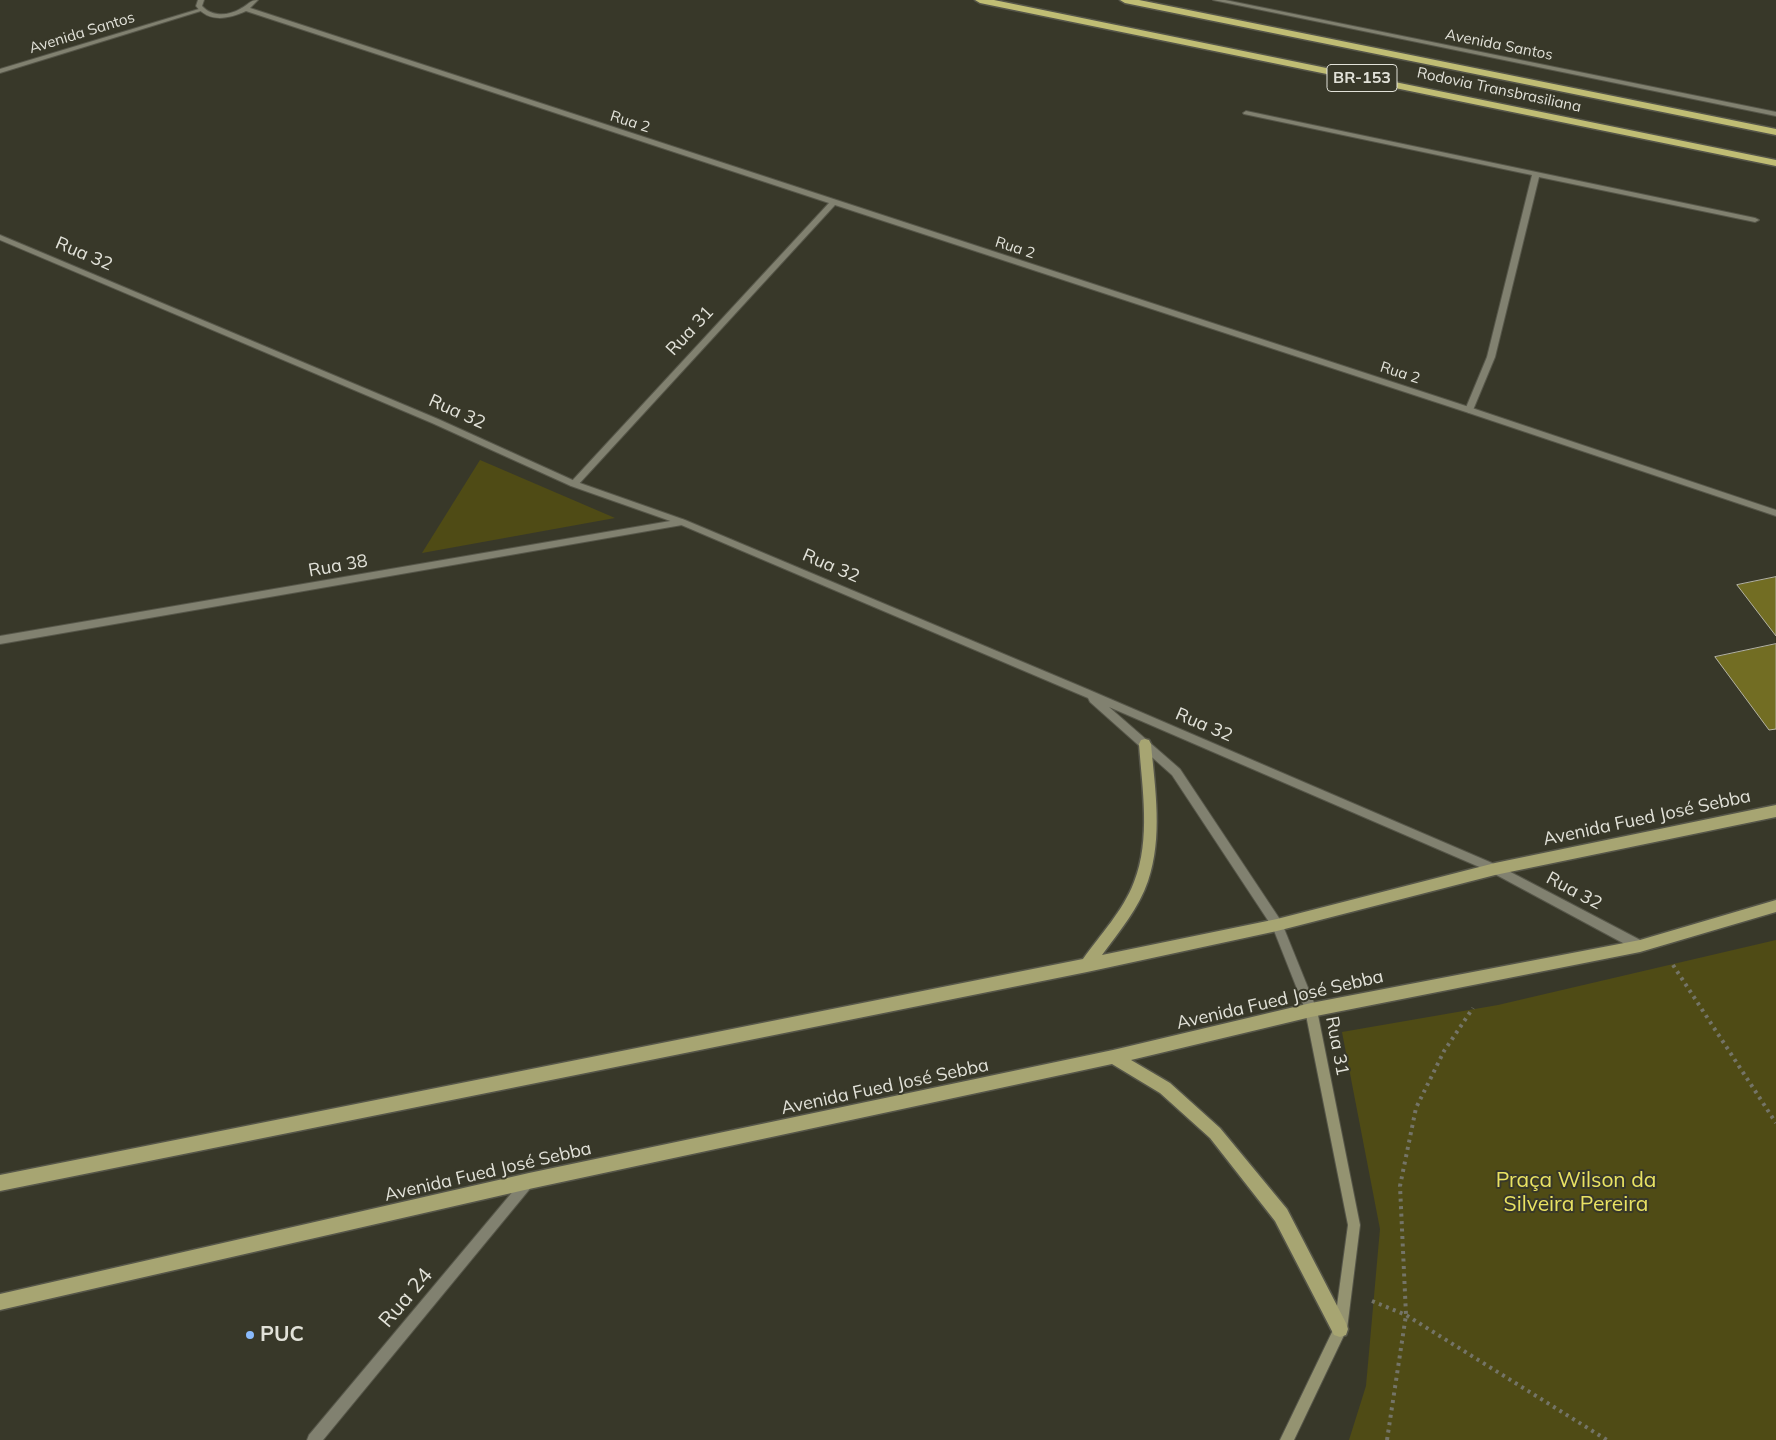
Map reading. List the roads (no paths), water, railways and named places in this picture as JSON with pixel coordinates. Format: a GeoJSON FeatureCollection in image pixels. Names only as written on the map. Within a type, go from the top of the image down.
{"type":"FeatureCollection","features":[{"type":"Feature","properties":{"kind":"highway","name":"Rodovia Transbrasiliana"},"geometry":{"type":"LineString","coordinates":[[980,0],[1776,162]]}},
{"type":"Feature","properties":{"kind":"highway","name":"Rodovia Transbrasiliana"},"geometry":{"type":"LineString","coordinates":[[1125,0],[1776,132]]}},
{"type":"Feature","properties":{"kind":"main road"},"geometry":{"type":"LineString","coordinates":[[1087,965],[1134,898],[1149,856],[1145,744]]}},
{"type":"Feature","properties":{"kind":"main road","name":"Avenida Fued José Sebba"},"geometry":{"type":"LineString","coordinates":[[0,1183],[1087,965],[1277,925],[1494,869],[1776,811]]}},
{"type":"Feature","properties":{"kind":"main road","name":"Avenida Fued José Sebba"},"geometry":{"type":"LineString","coordinates":[[0,1302],[529,1181],[1113,1057],[1311,1010],[1640,946],[1776,906]]}},
{"type":"Feature","properties":{"kind":"main road","name":"Rua 31"},"geometry":{"type":"LineString","coordinates":[[1287,1440],[1340,1329],[1354,1225],[1311,1010]]}},
{"type":"Feature","properties":{"kind":"main road"},"geometry":{"type":"LineString","coordinates":[[1113,1057],[1164,1088],[1215,1133],[1281,1215],[1340,1329]]}},
{"type":"Feature","properties":{"kind":"street"},"geometry":{"type":"LineString","coordinates":[[201,0],[198,6],[200,10],[220,16],[238,13],[255,0]]}},
{"type":"Feature","properties":{"kind":"street","name":"Avenida Santos"},"geometry":{"type":"LineString","coordinates":[[1216,0],[1776,114]]}},
{"type":"Feature","properties":{"kind":"street","name":"Rua 2"},"geometry":{"type":"LineString","coordinates":[[245,9],[1469,410],[1776,513]]}},
{"type":"Feature","properties":{"kind":"street","name":"Avenida Santos"},"geometry":{"type":"LineString","coordinates":[[0,71],[200,10]]}},
{"type":"Feature","properties":{"kind":"street"},"geometry":{"type":"LineString","coordinates":[[1246,113],[1755,220]]}},
{"type":"Feature","properties":{"kind":"street"},"geometry":{"type":"LineString","coordinates":[[1469,410],[1491,357],[1536,174]]}},
{"type":"Feature","properties":{"kind":"street","name":"Rua 31"},"geometry":{"type":"LineString","coordinates":[[574,484],[833,203]]}},
{"type":"Feature","properties":{"kind":"street","name":"Rua 32"},"geometry":{"type":"LineString","coordinates":[[0,237],[435,421],[574,484],[682,522],[1084,692],[1494,869],[1640,946]]}},
{"type":"Feature","properties":{"kind":"street","name":"Rua 38"},"geometry":{"type":"LineString","coordinates":[[0,640],[682,522]]}},
{"type":"Feature","properties":{"kind":"street","name":"Rua 31"},"geometry":{"type":"LineString","coordinates":[[1084,692],[1176,772],[1277,925],[1311,1010]]}},
{"type":"Feature","properties":{"kind":"street","name":"Rua 24"},"geometry":{"type":"LineString","coordinates":[[314,1440],[529,1181]]}},
{"type":"Feature","properties":{"kind":"place","name":"PUC"},"geometry":{"type":"Point","coordinates":[250,1335]}},
{"type":"Feature","properties":{"kind":"park label","name":"Praça Wilson da Silveira Pereira"},"geometry":{"type":"Point","coordinates":[1576,1193]}}]}
